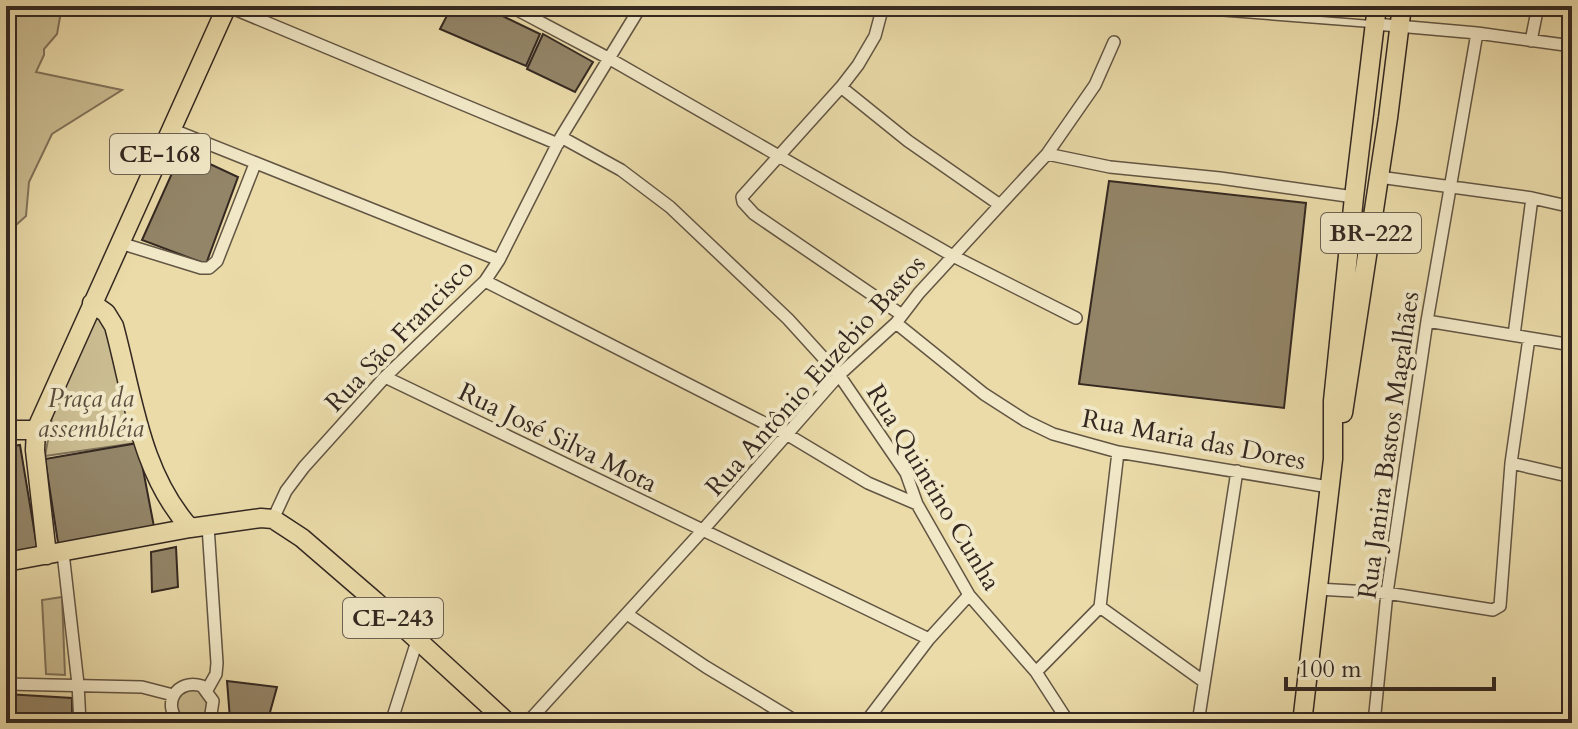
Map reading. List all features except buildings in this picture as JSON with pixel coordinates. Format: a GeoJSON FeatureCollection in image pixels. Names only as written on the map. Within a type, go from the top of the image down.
{"type":"FeatureCollection","features":[{"type":"Feature","properties":{"kind":"main road","name":"CE-168"},"geometry":{"type":"LineString","coordinates":[[92,303],[227,6]]}},
{"type":"Feature","properties":{"kind":"main road","name":"BR-222"},"geometry":{"type":"LineString","coordinates":[[1302,723],[1329,487],[1379,177],[1402,6]]}},
{"type":"Feature","properties":{"kind":"main road","name":"BR-222"},"geometry":{"type":"LineString","coordinates":[[1333,459],[1333,401],[1376,15]]}},
{"type":"Feature","properties":{"kind":"main road"},"geometry":{"type":"LineString","coordinates":[[55,554],[35,450],[36,430],[92,303],[106,313],[114,326],[139,431],[166,496],[199,527]]}},
{"type":"Feature","properties":{"kind":"main road"},"geometry":{"type":"LineString","coordinates":[[6,430],[36,430]]}},
{"type":"Feature","properties":{"kind":"main road"},"geometry":{"type":"LineString","coordinates":[[6,562],[199,527],[273,519]]}},
{"type":"Feature","properties":{"kind":"main road","name":"CE-243"},"geometry":{"type":"LineString","coordinates":[[273,519],[287,526],[375,601],[508,723]]}},
{"type":"Feature","properties":{"kind":"street","name":"Rua Quintino Cunha"},"geometry":{"type":"LineString","coordinates":[[227,6],[560,141],[621,170],[670,207],[788,319],[839,375],[906,473],[917,504],[969,595],[1036,672],[1069,723]]}},
{"type":"Feature","properties":{"kind":"street"},"geometry":{"type":"LineString","coordinates":[[510,6],[610,59],[953,256],[1076,318]]}},
{"type":"Feature","properties":{"kind":"street","name":"Rua São Francisco"},"geometry":{"type":"LineString","coordinates":[[273,519],[286,491],[304,467],[385,377],[485,281],[499,260],[560,141],[641,6]]}},
{"type":"Feature","properties":{"kind":"street"},"geometry":{"type":"LineString","coordinates":[[778,154],[841,87],[875,36],[883,6]]}},
{"type":"Feature","properties":{"kind":"street"},"geometry":{"type":"LineString","coordinates":[[1531,41],[1538,6]]}},
{"type":"Feature","properties":{"kind":"street"},"geometry":{"type":"LineString","coordinates":[[1376,15],[1400,27],[1477,33],[1572,46]]}},
{"type":"Feature","properties":{"kind":"street","name":"Rua Janira Bastos Magalhães"},"geometry":{"type":"LineString","coordinates":[[1374,723],[1387,593],[1427,321],[1477,33]]}},
{"type":"Feature","properties":{"kind":"street","name":"Rua Antônio Euzebio Bastos"},"geometry":{"type":"LineString","coordinates":[[527,723],[839,375],[899,319],[1047,154],[1095,85],[1114,42]]}},
{"type":"Feature","properties":{"kind":"street"},"geometry":{"type":"LineString","coordinates":[[841,87],[908,141],[1000,205]]}},
{"type":"Feature","properties":{"kind":"street"},"geometry":{"type":"LineString","coordinates":[[171,129],[499,260]]}},
{"type":"Feature","properties":{"kind":"street","name":"Rua Maria das Dores"},"geometry":{"type":"LineString","coordinates":[[778,154],[746,191],[743,202],[754,214],[899,319],[984,394],[1026,421],[1053,434],[1118,452],[1329,487]]}},
{"type":"Feature","properties":{"kind":"street"},"geometry":{"type":"LineString","coordinates":[[1047,154],[1110,167],[1220,178],[1354,197]]}},
{"type":"Feature","properties":{"kind":"street"},"geometry":{"type":"LineString","coordinates":[[120,243],[201,268],[213,266],[255,164]]}},
{"type":"Feature","properties":{"kind":"street"},"geometry":{"type":"LineString","coordinates":[[1379,177],[1532,198],[1572,207]]}},
{"type":"Feature","properties":{"kind":"street"},"geometry":{"type":"LineString","coordinates":[[1514,335],[1532,198]]}},
{"type":"Feature","properties":{"kind":"street"},"geometry":{"type":"LineString","coordinates":[[485,281],[788,435],[868,483],[917,504]]}},
{"type":"Feature","properties":{"kind":"street"},"geometry":{"type":"LineString","coordinates":[[1427,321],[1572,345]]}},
{"type":"Feature","properties":{"kind":"street"},"geometry":{"type":"LineString","coordinates":[[1317,589],[1387,593],[1493,610],[1500,606],[1511,463],[1529,338]]}},
{"type":"Feature","properties":{"kind":"street","name":"Rua José Silva Mota"},"geometry":{"type":"LineString","coordinates":[[385,377],[929,639]]}},
{"type":"Feature","properties":{"kind":"street"},"geometry":{"type":"LineString","coordinates":[[1036,672],[1100,607],[1118,452]]}},
{"type":"Feature","properties":{"kind":"street"},"geometry":{"type":"LineString","coordinates":[[1511,463],[1572,477]]}},
{"type":"Feature","properties":{"kind":"street"},"geometry":{"type":"LineString","coordinates":[[1198,723],[1237,471]]}},
{"type":"Feature","properties":{"kind":"street"},"geometry":{"type":"LineString","coordinates":[[199,527],[217,663],[216,674],[207,690]]}},
{"type":"Feature","properties":{"kind":"street"},"geometry":{"type":"LineString","coordinates":[[55,554],[78,684],[80,723]]}},
{"type":"Feature","properties":{"kind":"street"},"geometry":{"type":"LineString","coordinates":[[865,723],[929,639],[969,595]]}},
{"type":"Feature","properties":{"kind":"street"},"geometry":{"type":"LineString","coordinates":[[1100,607],[1203,681]]}},
{"type":"Feature","properties":{"kind":"street"},"geometry":{"type":"LineString","coordinates":[[627,614],[706,667],[799,723]]}},
{"type":"Feature","properties":{"kind":"street"},"geometry":{"type":"LineString","coordinates":[[391,723],[417,641]]}},
{"type":"Feature","properties":{"kind":"street"},"geometry":{"type":"LineString","coordinates":[[6,684],[142,687],[173,695]]}},
{"type":"Feature","properties":{"kind":"street"},"geometry":{"type":"LineString","coordinates":[[180,723],[170,708],[173,695],[177,689],[190,684],[207,690],[213,701],[211,720]]}},
{"type":"Feature","properties":{"kind":"lane"},"geometry":{"type":"LineString","coordinates":[[1205,6],[1217,12],[1231,13],[1376,15]]}},
{"type":"Feature","properties":{"kind":"green space"},"geometry":{"type":"Polygon","coordinates":[[[6,6],[62,6],[57,34],[44,49],[36,72],[122,90],[52,134],[29,182],[26,216],[6,234],[6,6]]]}},
{"type":"Feature","properties":{"kind":"green space","name":"Praça da assembléia"},"geometry":{"type":"Polygon","coordinates":[[[95,313],[106,316],[136,443],[45,456],[54,406],[95,313]]]}},
{"type":"Feature","properties":{"kind":"green space"},"geometry":{"type":"Polygon","coordinates":[[[62,597],[65,675],[46,674],[42,600],[62,597]]]}},
{"type":"Feature","properties":{"kind":"green space"},"geometry":{"type":"Polygon","coordinates":[[[191,689],[202,694],[207,705],[202,716],[191,721],[180,716],[175,705],[180,694],[191,689]]]}}]}
